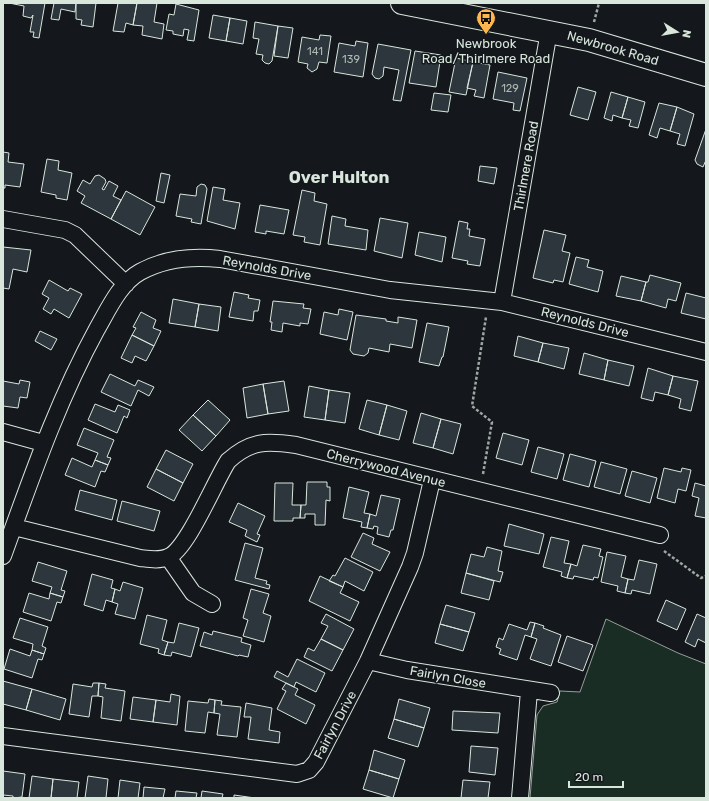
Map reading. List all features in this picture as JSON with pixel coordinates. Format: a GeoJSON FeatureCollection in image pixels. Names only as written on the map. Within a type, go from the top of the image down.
{"type":"FeatureCollection","features":[{"type":"Feature","properties":{"kind":"highway","name":"Newbrook Road"},"geometry":{"type":"LineString","coordinates":[[402,3],[589,40],[706,76]]}},
{"type":"Feature","properties":{"kind":"street","name":"Thirlmere Road"},"geometry":{"type":"LineString","coordinates":[[496,301],[549,31]]}},
{"type":"Feature","properties":{"kind":"street"},"geometry":{"type":"LineString","coordinates":[[3,219],[65,230],[75,235],[126,284]]}},
{"type":"Feature","properties":{"kind":"street","name":"Reynolds Drive"},"geometry":{"type":"LineString","coordinates":[[3,556],[44,443],[86,349],[114,300],[126,284],[139,272],[164,262],[193,256],[220,259],[390,290],[496,301],[706,352]]}},
{"type":"Feature","properties":{"kind":"street"},"geometry":{"type":"LineString","coordinates":[[3,432],[44,443]]}},
{"type":"Feature","properties":{"kind":"street","name":"Cherrywood Avenue"},"geometry":{"type":"LineString","coordinates":[[168,557],[183,544],[228,461],[239,451],[254,444],[273,442],[296,445],[432,480],[660,535]]}},
{"type":"Feature","properties":{"kind":"street","name":"Fairlyn Drive"},"geometry":{"type":"LineString","coordinates":[[3,736],[297,774],[309,770],[316,762],[368,661],[410,567],[415,554],[432,480]]}},
{"type":"Feature","properties":{"kind":"street"},"geometry":{"type":"LineString","coordinates":[[14,527],[140,558],[154,560],[168,557],[193,593],[212,604]]}},
{"type":"Feature","properties":{"kind":"street","name":"Fairlyn Close"},"geometry":{"type":"LineString","coordinates":[[368,661],[407,670],[529,691],[551,693]]}},
{"type":"Feature","properties":{"kind":"street"},"geometry":{"type":"LineString","coordinates":[[520,798],[529,691]]}},
{"type":"Feature","properties":{"kind":"path"},"geometry":{"type":"LineString","coordinates":[[480,491],[492,422],[472,406],[496,301]]}},
{"type":"Feature","properties":{"kind":"path"},"geometry":{"type":"LineString","coordinates":[[660,535],[664,553],[701,578],[706,576]]}},
{"type":"Feature","properties":{"kind":"green space"},"geometry":{"type":"Polygon","coordinates":[[[606,619],[678,653],[706,664],[706,798],[530,798],[537,715],[543,706],[557,702],[560,691],[580,692],[606,619]]]}},
{"type":"Feature","properties":{"kind":"building"},"geometry":{"type":"Polygon","coordinates":[[[9,3],[45,3],[39,38],[33,37],[34,32],[30,32],[33,15],[31,18],[23,16],[24,6],[9,3]]]}},
{"type":"Feature","properties":{"kind":"building"},"geometry":{"type":"Polygon","coordinates":[[[54,3],[76,3],[75,12],[61,9],[59,20],[51,19],[54,3]]]}},
{"type":"Feature","properties":{"kind":"building"},"geometry":{"type":"Polygon","coordinates":[[[76,3],[96,3],[93,27],[81,25],[82,20],[76,19],[76,3]]]}},
{"type":"Feature","properties":{"kind":"building"},"geometry":{"type":"Polygon","coordinates":[[[118,3],[137,3],[133,25],[126,23],[124,32],[113,31],[118,3]]]}},
{"type":"Feature","properties":{"kind":"building"},"geometry":{"type":"Polygon","coordinates":[[[137,3],[157,3],[154,22],[164,24],[162,39],[142,35],[143,26],[133,25],[137,3]]]}},
{"type":"Feature","properties":{"kind":"building"},"geometry":{"type":"Polygon","coordinates":[[[176,4],[199,10],[194,41],[187,40],[189,30],[184,29],[183,36],[173,34],[173,31],[166,30],[169,14],[174,15],[176,4]]]}},
{"type":"Feature","properties":{"kind":"building"},"geometry":{"type":"Polygon","coordinates":[[[213,15],[230,18],[226,41],[209,38],[213,15]]]}},
{"type":"Feature","properties":{"kind":"building"},"geometry":{"type":"Polygon","coordinates":[[[230,18],[247,21],[243,44],[226,41],[230,18]]]}},
{"type":"Feature","properties":{"kind":"building"},"geometry":{"type":"Polygon","coordinates":[[[255,22],[278,26],[272,61],[269,64],[262,60],[263,55],[256,54],[259,39],[253,38],[255,22]]]}},
{"type":"Feature","properties":{"kind":"building"},"geometry":{"type":"Polygon","coordinates":[[[278,26],[293,28],[288,58],[274,56],[278,26]]]}},
{"type":"Feature","properties":{"kind":"building"},"geometry":{"type":"Polygon","coordinates":[[[320,35],[331,36],[327,63],[319,62],[317,69],[312,72],[307,68],[308,64],[298,62],[302,37],[319,40],[320,35]]]}},
{"type":"Feature","properties":{"kind":"building"},"geometry":{"type":"Polygon","coordinates":[[[356,41],[368,43],[363,77],[334,72],[339,43],[355,46],[356,41]]]}},
{"type":"Feature","properties":{"kind":"building"},"geometry":{"type":"Polygon","coordinates":[[[378,44],[411,50],[401,101],[393,100],[399,70],[384,67],[383,76],[379,79],[375,78],[372,74],[378,44]]]}},
{"type":"Feature","properties":{"kind":"building"},"geometry":{"type":"Polygon","coordinates":[[[415,51],[441,55],[436,87],[409,83],[415,51]]]}},
{"type":"Feature","properties":{"kind":"building"},"geometry":{"type":"Polygon","coordinates":[[[456,58],[473,62],[466,95],[449,92],[456,58]]]}},
{"type":"Feature","properties":{"kind":"building"},"geometry":{"type":"Polygon","coordinates":[[[473,62],[490,65],[484,98],[474,96],[476,90],[467,88],[473,62]]]}},
{"type":"Feature","properties":{"kind":"building"},"geometry":{"type":"Polygon","coordinates":[[[498,72],[527,78],[520,111],[513,110],[514,103],[493,99],[498,72]]]}},
{"type":"Feature","properties":{"kind":"building"},"geometry":{"type":"Polygon","coordinates":[[[578,87],[596,92],[588,120],[570,115],[578,87]]]}},
{"type":"Feature","properties":{"kind":"building"},"geometry":{"type":"Polygon","coordinates":[[[611,92],[628,97],[622,118],[613,115],[612,121],[604,118],[611,92]]]}},
{"type":"Feature","properties":{"kind":"building"},"geometry":{"type":"Polygon","coordinates":[[[434,93],[451,95],[448,112],[431,110],[434,93]]]}},
{"type":"Feature","properties":{"kind":"building"},"geometry":{"type":"Polygon","coordinates":[[[628,97],[645,102],[638,128],[629,126],[631,120],[622,118],[628,97]]]}},
{"type":"Feature","properties":{"kind":"building"},"geometry":{"type":"Polygon","coordinates":[[[659,103],[677,107],[670,131],[660,128],[657,138],[649,135],[659,103]]]}},
{"type":"Feature","properties":{"kind":"building"},"geometry":{"type":"Polygon","coordinates":[[[677,107],[694,114],[685,146],[677,144],[680,134],[670,131],[677,107]]]}},
{"type":"Feature","properties":{"kind":"building"},"geometry":{"type":"Polygon","coordinates":[[[706,129],[706,160],[703,167],[697,164],[695,160],[706,129]]]}},
{"type":"Feature","properties":{"kind":"building"},"geometry":{"type":"Polygon","coordinates":[[[3,152],[9,153],[8,162],[24,164],[20,187],[5,185],[5,188],[3,188],[3,152]]]}},
{"type":"Feature","properties":{"kind":"building"},"geometry":{"type":"Polygon","coordinates":[[[47,159],[59,161],[58,170],[72,173],[67,200],[56,198],[56,195],[41,192],[47,159]]]}},
{"type":"Feature","properties":{"kind":"building"},"geometry":{"type":"Polygon","coordinates":[[[480,166],[497,168],[494,184],[478,181],[480,166]]]}},
{"type":"Feature","properties":{"kind":"building"},"geometry":{"type":"Polygon","coordinates":[[[161,173],[170,175],[164,203],[156,201],[161,173]]]}},
{"type":"Feature","properties":{"kind":"building"},"geometry":{"type":"Polygon","coordinates":[[[99,175],[105,179],[106,182],[102,189],[104,190],[109,181],[118,186],[113,196],[121,200],[111,219],[81,203],[85,196],[77,191],[83,180],[90,184],[95,176],[99,175]]]}},
{"type":"Feature","properties":{"kind":"building"},"geometry":{"type":"Polygon","coordinates":[[[201,184],[205,185],[207,189],[201,224],[191,222],[192,219],[176,216],[180,194],[196,196],[197,187],[201,184]]]}},
{"type":"Feature","properties":{"kind":"building"},"geometry":{"type":"Polygon","coordinates":[[[213,187],[225,189],[223,200],[240,203],[235,229],[207,221],[213,187]]]}},
{"type":"Feature","properties":{"kind":"building"},"geometry":{"type":"Polygon","coordinates":[[[302,190],[315,193],[314,201],[327,204],[320,245],[304,242],[305,237],[293,235],[302,190]]]}},
{"type":"Feature","properties":{"kind":"building"},"geometry":{"type":"Polygon","coordinates":[[[126,191],[155,207],[140,235],[111,219],[126,191]]]}},
{"type":"Feature","properties":{"kind":"building"},"geometry":{"type":"Polygon","coordinates":[[[260,205],[289,210],[284,234],[266,231],[266,234],[255,232],[260,205]]]}},
{"type":"Feature","properties":{"kind":"building"},"geometry":{"type":"Polygon","coordinates":[[[332,216],[346,219],[345,226],[368,230],[366,250],[328,244],[332,216]]]}},
{"type":"Feature","properties":{"kind":"building"},"geometry":{"type":"Polygon","coordinates":[[[380,218],[408,223],[402,258],[374,251],[380,218]]]}},
{"type":"Feature","properties":{"kind":"building"},"geometry":{"type":"Polygon","coordinates":[[[459,221],[468,223],[467,229],[470,229],[469,236],[485,239],[480,266],[467,264],[468,261],[452,258],[459,221]]]}},
{"type":"Feature","properties":{"kind":"building"},"geometry":{"type":"Polygon","coordinates":[[[544,230],[566,235],[562,251],[570,253],[563,282],[554,280],[553,283],[533,278],[544,230]]]}},
{"type":"Feature","properties":{"kind":"building"},"geometry":{"type":"Polygon","coordinates":[[[419,232],[446,237],[442,262],[415,255],[419,232]]]}},
{"type":"Feature","properties":{"kind":"building"},"geometry":{"type":"Polygon","coordinates":[[[3,247],[31,250],[27,272],[13,269],[9,289],[3,288],[3,247]]]}},
{"type":"Feature","properties":{"kind":"building"},"geometry":{"type":"Polygon","coordinates":[[[576,257],[589,260],[587,267],[603,271],[598,292],[569,284],[576,257]]]}},
{"type":"Feature","properties":{"kind":"building"},"geometry":{"type":"Polygon","coordinates":[[[650,275],[681,283],[676,301],[668,299],[666,308],[641,301],[646,282],[648,282],[650,275]]]}},
{"type":"Feature","properties":{"kind":"building"},"geometry":{"type":"Polygon","coordinates":[[[621,276],[646,282],[641,301],[616,296],[621,276]]]}},
{"type":"Feature","properties":{"kind":"building"},"geometry":{"type":"Polygon","coordinates":[[[49,280],[68,291],[70,288],[82,294],[69,318],[54,309],[51,314],[43,309],[49,298],[42,294],[49,280]]]}},
{"type":"Feature","properties":{"kind":"building"},"geometry":{"type":"Polygon","coordinates":[[[234,292],[249,295],[248,298],[260,300],[258,311],[254,311],[253,321],[229,317],[234,292]]]}},
{"type":"Feature","properties":{"kind":"building"},"geometry":{"type":"Polygon","coordinates":[[[686,293],[706,298],[706,319],[681,313],[686,293]]]}},
{"type":"Feature","properties":{"kind":"building"},"geometry":{"type":"Polygon","coordinates":[[[173,299],[199,304],[195,327],[169,323],[173,299]]]}},
{"type":"Feature","properties":{"kind":"building"},"geometry":{"type":"Polygon","coordinates":[[[273,301],[304,304],[303,308],[311,309],[308,324],[300,323],[300,326],[283,323],[282,332],[271,330],[272,322],[270,322],[273,301]]]}},
{"type":"Feature","properties":{"kind":"building"},"geometry":{"type":"Polygon","coordinates":[[[199,304],[221,307],[218,331],[195,327],[199,304]]]}},
{"type":"Feature","properties":{"kind":"building"},"geometry":{"type":"Polygon","coordinates":[[[339,309],[353,312],[347,340],[320,334],[324,312],[338,315],[339,309]]]}},
{"type":"Feature","properties":{"kind":"building"},"geometry":{"type":"Polygon","coordinates":[[[141,312],[156,320],[153,328],[161,331],[154,346],[132,335],[136,328],[133,327],[141,312]]]}},
{"type":"Feature","properties":{"kind":"building"},"geometry":{"type":"Polygon","coordinates":[[[356,315],[386,319],[386,321],[398,323],[398,317],[417,320],[412,348],[390,344],[389,352],[369,348],[368,353],[364,356],[353,354],[350,350],[356,315]]]}},
{"type":"Feature","properties":{"kind":"building"},"geometry":{"type":"Polygon","coordinates":[[[427,323],[449,327],[443,357],[439,366],[419,362],[427,323]]]}},
{"type":"Feature","properties":{"kind":"building"},"geometry":{"type":"Polygon","coordinates":[[[40,331],[57,339],[51,350],[35,341],[40,331]]]}},
{"type":"Feature","properties":{"kind":"building"},"geometry":{"type":"Polygon","coordinates":[[[132,335],[154,346],[146,361],[135,356],[132,363],[121,358],[132,335]]]}},
{"type":"Feature","properties":{"kind":"building"},"geometry":{"type":"Polygon","coordinates":[[[518,336],[543,343],[538,362],[514,356],[518,336]]]}},
{"type":"Feature","properties":{"kind":"building"},"geometry":{"type":"Polygon","coordinates":[[[543,343],[569,348],[564,369],[538,362],[543,343]]]}},
{"type":"Feature","properties":{"kind":"building"},"geometry":{"type":"Polygon","coordinates":[[[584,353],[608,360],[604,380],[579,374],[584,353]]]}},
{"type":"Feature","properties":{"kind":"building"},"geometry":{"type":"Polygon","coordinates":[[[608,360],[634,366],[629,386],[604,380],[608,360]]]}},
{"type":"Feature","properties":{"kind":"building"},"geometry":{"type":"Polygon","coordinates":[[[648,368],[673,376],[668,395],[655,392],[653,401],[641,398],[648,368]]]}},
{"type":"Feature","properties":{"kind":"building"},"geometry":{"type":"Polygon","coordinates":[[[110,374],[135,386],[138,380],[154,387],[149,396],[138,390],[131,406],[101,392],[110,374]]]}},
{"type":"Feature","properties":{"kind":"building"},"geometry":{"type":"Polygon","coordinates":[[[673,376],[698,381],[691,411],[679,408],[681,399],[668,395],[673,376]]]}},
{"type":"Feature","properties":{"kind":"building"},"geometry":{"type":"Polygon","coordinates":[[[20,380],[30,382],[27,398],[20,397],[18,408],[3,406],[3,381],[19,384],[20,380]]]}},
{"type":"Feature","properties":{"kind":"building"},"geometry":{"type":"Polygon","coordinates":[[[284,381],[289,411],[268,414],[263,384],[284,381]]]}},
{"type":"Feature","properties":{"kind":"building"},"geometry":{"type":"Polygon","coordinates":[[[263,384],[268,414],[247,418],[243,388],[263,384]]]}},
{"type":"Feature","properties":{"kind":"building"},"geometry":{"type":"Polygon","coordinates":[[[309,386],[329,390],[325,420],[304,417],[309,386]]]}},
{"type":"Feature","properties":{"kind":"building"},"geometry":{"type":"Polygon","coordinates":[[[329,390],[350,393],[345,423],[325,420],[329,390]]]}},
{"type":"Feature","properties":{"kind":"building"},"geometry":{"type":"Polygon","coordinates":[[[208,400],[230,420],[216,436],[193,415],[208,400]]]}},
{"type":"Feature","properties":{"kind":"building"},"geometry":{"type":"Polygon","coordinates":[[[367,400],[387,405],[379,435],[359,429],[367,400]]]}},
{"type":"Feature","properties":{"kind":"building"},"geometry":{"type":"Polygon","coordinates":[[[95,404],[115,412],[118,405],[130,410],[127,418],[124,416],[117,433],[88,420],[95,404]]]}},
{"type":"Feature","properties":{"kind":"building"},"geometry":{"type":"Polygon","coordinates":[[[387,405],[407,411],[399,440],[379,435],[387,405]]]}},
{"type":"Feature","properties":{"kind":"building"},"geometry":{"type":"Polygon","coordinates":[[[421,413],[441,419],[433,448],[413,443],[421,413]]]}},
{"type":"Feature","properties":{"kind":"building"},"geometry":{"type":"Polygon","coordinates":[[[193,415],[216,436],[202,451],[179,430],[193,415]]]}},
{"type":"Feature","properties":{"kind":"building"},"geometry":{"type":"Polygon","coordinates":[[[441,419],[461,424],[453,454],[433,448],[441,419]]]}},
{"type":"Feature","properties":{"kind":"building"},"geometry":{"type":"Polygon","coordinates":[[[84,428],[114,440],[107,457],[111,458],[108,465],[95,460],[98,453],[77,445],[84,428]]]}},
{"type":"Feature","properties":{"kind":"building"},"geometry":{"type":"Polygon","coordinates":[[[503,433],[529,440],[522,465],[496,458],[503,433]]]}},
{"type":"Feature","properties":{"kind":"building"},"geometry":{"type":"Polygon","coordinates":[[[538,447],[564,454],[557,479],[531,472],[538,447]]]}},
{"type":"Feature","properties":{"kind":"building"},"geometry":{"type":"Polygon","coordinates":[[[166,450],[193,464],[183,483],[156,469],[166,450]]]}},
{"type":"Feature","properties":{"kind":"building"},"geometry":{"type":"Polygon","coordinates":[[[570,454],[596,461],[589,487],[563,480],[570,454]]]}},
{"type":"Feature","properties":{"kind":"building"},"geometry":{"type":"Polygon","coordinates":[[[72,458],[92,467],[95,460],[108,465],[105,472],[101,471],[95,487],[65,475],[72,458]]]}},
{"type":"Feature","properties":{"kind":"building"},"geometry":{"type":"Polygon","coordinates":[[[601,462],[627,469],[620,494],[594,487],[601,462]]]}},
{"type":"Feature","properties":{"kind":"building"},"geometry":{"type":"Polygon","coordinates":[[[664,468],[681,472],[682,468],[691,470],[686,491],[678,489],[675,503],[657,498],[664,468]]]}},
{"type":"Feature","properties":{"kind":"building"},"geometry":{"type":"Polygon","coordinates":[[[156,469],[183,483],[174,501],[147,487],[156,469]]]}},
{"type":"Feature","properties":{"kind":"building"},"geometry":{"type":"Polygon","coordinates":[[[632,471],[657,478],[650,503],[625,496],[632,471]]]}},
{"type":"Feature","properties":{"kind":"building"},"geometry":{"type":"Polygon","coordinates":[[[307,482],[327,482],[327,487],[330,487],[330,501],[326,500],[325,525],[315,525],[315,514],[305,514],[305,518],[300,518],[301,505],[306,505],[307,482]]]}},
{"type":"Feature","properties":{"kind":"building"},"geometry":{"type":"Polygon","coordinates":[[[275,483],[293,483],[292,505],[301,505],[300,518],[293,518],[293,521],[274,521],[275,483]]]}},
{"type":"Feature","properties":{"kind":"building"},"geometry":{"type":"Polygon","coordinates":[[[695,483],[706,486],[706,518],[695,516],[699,498],[692,496],[695,483]]]}},
{"type":"Feature","properties":{"kind":"building"},"geometry":{"type":"Polygon","coordinates":[[[349,487],[369,492],[364,513],[370,514],[367,528],[361,527],[362,522],[343,518],[349,487]]]}},
{"type":"Feature","properties":{"kind":"building"},"geometry":{"type":"Polygon","coordinates":[[[80,490],[117,500],[112,520],[75,510],[80,490]]]}},
{"type":"Feature","properties":{"kind":"building"},"geometry":{"type":"Polygon","coordinates":[[[381,495],[400,499],[393,530],[391,530],[389,537],[377,534],[378,527],[374,526],[373,529],[367,528],[370,514],[376,516],[381,495]]]}},
{"type":"Feature","properties":{"kind":"building"},"geometry":{"type":"Polygon","coordinates":[[[122,501],[160,511],[154,531],[117,521],[122,501]]]}},
{"type":"Feature","properties":{"kind":"building"},"geometry":{"type":"Polygon","coordinates":[[[238,503],[265,516],[257,534],[260,535],[257,542],[245,536],[247,530],[229,522],[238,503]]]}},
{"type":"Feature","properties":{"kind":"building"},"geometry":{"type":"Polygon","coordinates":[[[509,524],[544,534],[539,554],[504,546],[509,524]]]}},
{"type":"Feature","properties":{"kind":"building"},"geometry":{"type":"Polygon","coordinates":[[[363,533],[374,538],[372,544],[390,552],[380,571],[351,557],[363,533]]]}},
{"type":"Feature","properties":{"kind":"building"},"geometry":{"type":"Polygon","coordinates":[[[551,537],[569,541],[564,563],[571,564],[567,578],[561,576],[562,572],[543,567],[551,537]]]}},
{"type":"Feature","properties":{"kind":"building"},"geometry":{"type":"Polygon","coordinates":[[[245,543],[263,548],[255,578],[267,581],[266,584],[270,585],[269,589],[235,580],[245,543]]]}},
{"type":"Feature","properties":{"kind":"building"},"geometry":{"type":"Polygon","coordinates":[[[583,545],[601,549],[599,556],[603,557],[598,578],[594,577],[593,580],[574,576],[573,579],[567,578],[571,564],[577,566],[583,545]]]}},
{"type":"Feature","properties":{"kind":"building"},"geometry":{"type":"Polygon","coordinates":[[[487,547],[502,551],[498,571],[503,572],[500,582],[466,573],[471,554],[484,557],[487,547]]]}},
{"type":"Feature","properties":{"kind":"building"},"geometry":{"type":"Polygon","coordinates":[[[607,552],[626,556],[621,577],[628,579],[625,593],[617,591],[618,586],[601,582],[607,552]]]}},
{"type":"Feature","properties":{"kind":"building"},"geometry":{"type":"Polygon","coordinates":[[[345,558],[373,572],[364,591],[345,581],[343,587],[329,581],[333,575],[335,576],[345,558]]]}},
{"type":"Feature","properties":{"kind":"building"},"geometry":{"type":"Polygon","coordinates":[[[639,560],[657,564],[650,594],[632,590],[631,594],[625,593],[628,579],[634,580],[639,560]]]}},
{"type":"Feature","properties":{"kind":"building"},"geometry":{"type":"Polygon","coordinates":[[[38,562],[67,571],[61,590],[65,591],[63,597],[50,593],[52,587],[32,581],[38,562]]]}},
{"type":"Feature","properties":{"kind":"building"},"geometry":{"type":"Polygon","coordinates":[[[466,573],[494,581],[489,600],[461,593],[466,573]]]}},
{"type":"Feature","properties":{"kind":"building"},"geometry":{"type":"Polygon","coordinates":[[[92,574],[113,580],[111,588],[115,589],[112,602],[106,600],[103,611],[84,605],[92,574]]]}},
{"type":"Feature","properties":{"kind":"building"},"geometry":{"type":"Polygon","coordinates":[[[320,576],[343,587],[340,593],[359,602],[350,621],[309,601],[320,576]]]}},
{"type":"Feature","properties":{"kind":"building"},"geometry":{"type":"Polygon","coordinates":[[[123,582],[143,588],[135,619],[115,614],[118,604],[112,602],[115,589],[120,591],[123,582]]]}},
{"type":"Feature","properties":{"kind":"building"},"geometry":{"type":"Polygon","coordinates":[[[251,589],[269,594],[263,613],[271,616],[264,642],[243,636],[248,620],[243,618],[251,589]]]}},
{"type":"Feature","properties":{"kind":"building"},"geometry":{"type":"Polygon","coordinates":[[[29,593],[49,599],[50,593],[63,597],[61,603],[57,602],[51,621],[23,612],[29,593]]]}},
{"type":"Feature","properties":{"kind":"building"},"geometry":{"type":"Polygon","coordinates":[[[666,600],[686,609],[677,630],[657,621],[666,600]]]}},
{"type":"Feature","properties":{"kind":"building"},"geometry":{"type":"Polygon","coordinates":[[[446,605],[475,613],[469,632],[440,624],[446,605]]]}},
{"type":"Feature","properties":{"kind":"building"},"geometry":{"type":"Polygon","coordinates":[[[326,614],[354,629],[343,650],[321,639],[328,626],[321,623],[326,614]]]}},
{"type":"Feature","properties":{"kind":"building"},"geometry":{"type":"Polygon","coordinates":[[[697,614],[706,618],[706,643],[698,639],[695,647],[685,642],[697,614]]]}},
{"type":"Feature","properties":{"kind":"building"},"geometry":{"type":"Polygon","coordinates":[[[147,615],[167,620],[162,640],[168,642],[164,655],[158,653],[159,649],[140,644],[147,615]]]}},
{"type":"Feature","properties":{"kind":"building"},"geometry":{"type":"Polygon","coordinates":[[[20,618],[48,627],[42,646],[46,648],[44,654],[32,650],[33,644],[13,638],[20,618]]]}},
{"type":"Feature","properties":{"kind":"building"},"geometry":{"type":"Polygon","coordinates":[[[530,622],[535,623],[531,637],[525,635],[517,660],[499,654],[501,649],[496,647],[499,638],[503,640],[509,624],[527,630],[530,622]]]}},
{"type":"Feature","properties":{"kind":"building"},"geometry":{"type":"Polygon","coordinates":[[[179,623],[199,628],[191,657],[172,652],[171,656],[164,655],[168,642],[174,643],[179,623]]]}},
{"type":"Feature","properties":{"kind":"building"},"geometry":{"type":"Polygon","coordinates":[[[535,623],[561,635],[551,666],[530,659],[537,639],[531,637],[535,623]]]}},
{"type":"Feature","properties":{"kind":"building"},"geometry":{"type":"Polygon","coordinates":[[[440,624],[469,632],[463,651],[435,643],[440,624]]]}},
{"type":"Feature","properties":{"kind":"building"},"geometry":{"type":"Polygon","coordinates":[[[213,631],[242,638],[241,642],[251,645],[248,657],[238,656],[200,646],[204,632],[212,635],[213,631]]]}},
{"type":"Feature","properties":{"kind":"building"},"geometry":{"type":"Polygon","coordinates":[[[567,636],[593,645],[583,671],[558,662],[567,636]]]}},
{"type":"Feature","properties":{"kind":"building"},"geometry":{"type":"Polygon","coordinates":[[[321,639],[343,650],[332,671],[304,657],[308,648],[314,651],[321,639]]]}},
{"type":"Feature","properties":{"kind":"building"},"geometry":{"type":"Polygon","coordinates":[[[10,649],[30,656],[32,650],[44,654],[42,660],[38,659],[32,678],[4,669],[10,649]]]}},
{"type":"Feature","properties":{"kind":"building"},"geometry":{"type":"Polygon","coordinates":[[[297,659],[325,673],[316,692],[296,682],[294,687],[274,677],[277,671],[288,677],[297,659]]]}},
{"type":"Feature","properties":{"kind":"building"},"geometry":{"type":"Polygon","coordinates":[[[3,681],[32,689],[26,710],[3,704],[3,681]]]}},
{"type":"Feature","properties":{"kind":"building"},"geometry":{"type":"Polygon","coordinates":[[[93,683],[99,683],[98,696],[92,696],[89,717],[69,714],[73,684],[92,687],[93,683]]]}},
{"type":"Feature","properties":{"kind":"building"},"geometry":{"type":"Polygon","coordinates":[[[99,683],[106,684],[105,688],[125,691],[121,721],[101,718],[103,697],[98,696],[99,683]]]}},
{"type":"Feature","properties":{"kind":"building"},"geometry":{"type":"Polygon","coordinates":[[[286,683],[298,689],[295,695],[315,705],[306,724],[277,709],[286,691],[282,689],[286,683]]]}},
{"type":"Feature","properties":{"kind":"building"},"geometry":{"type":"Polygon","coordinates":[[[32,689],[66,699],[60,720],[26,710],[32,689]]]}},
{"type":"Feature","properties":{"kind":"building"},"geometry":{"type":"Polygon","coordinates":[[[171,694],[180,696],[177,725],[153,722],[156,700],[170,702],[171,694]]]}},
{"type":"Feature","properties":{"kind":"building"},"geometry":{"type":"Polygon","coordinates":[[[133,697],[156,700],[153,722],[130,719],[133,697]]]}},
{"type":"Feature","properties":{"kind":"building"},"geometry":{"type":"Polygon","coordinates":[[[209,699],[215,700],[214,713],[208,712],[205,733],[185,731],[188,701],[208,703],[209,699]]]}},
{"type":"Feature","properties":{"kind":"building"},"geometry":{"type":"Polygon","coordinates":[[[399,699],[430,708],[424,728],[394,719],[399,699]]]}},
{"type":"Feature","properties":{"kind":"building"},"geometry":{"type":"Polygon","coordinates":[[[215,700],[222,701],[221,705],[241,707],[237,737],[217,735],[220,714],[214,713],[215,700]]]}},
{"type":"Feature","properties":{"kind":"building"},"geometry":{"type":"Polygon","coordinates":[[[246,703],[272,708],[269,730],[280,732],[279,743],[248,739],[251,717],[244,717],[246,703]]]}},
{"type":"Feature","properties":{"kind":"building"},"geometry":{"type":"Polygon","coordinates":[[[453,711],[500,713],[498,733],[452,730],[453,711]]]}},
{"type":"Feature","properties":{"kind":"building"},"geometry":{"type":"Polygon","coordinates":[[[394,719],[424,728],[418,747],[388,738],[394,719]]]}},
{"type":"Feature","properties":{"kind":"building"},"geometry":{"type":"Polygon","coordinates":[[[471,746],[498,748],[495,775],[469,772],[471,746]]]}},
{"type":"Feature","properties":{"kind":"building"},"geometry":{"type":"Polygon","coordinates":[[[374,750],[405,760],[399,779],[369,770],[374,750]]]}},
{"type":"Feature","properties":{"kind":"building"},"geometry":{"type":"Polygon","coordinates":[[[369,770],[399,779],[393,798],[363,789],[369,770]]]}},
{"type":"Feature","properties":{"kind":"building"},"geometry":{"type":"Polygon","coordinates":[[[3,771],[25,774],[22,797],[13,798],[13,796],[3,795],[3,771]]]}},
{"type":"Feature","properties":{"kind":"building"},"geometry":{"type":"Polygon","coordinates":[[[32,776],[53,779],[51,798],[29,798],[32,776]]]}},
{"type":"Feature","properties":{"kind":"building"},"geometry":{"type":"Polygon","coordinates":[[[88,776],[108,779],[106,798],[85,798],[88,776]]]}},
{"type":"Feature","properties":{"kind":"building"},"geometry":{"type":"Polygon","coordinates":[[[53,779],[79,782],[77,798],[51,798],[53,779]]]}},
{"type":"Feature","properties":{"kind":"building"},"geometry":{"type":"Polygon","coordinates":[[[120,780],[140,783],[138,798],[118,798],[120,780]]]}},
{"type":"Feature","properties":{"kind":"building"},"geometry":{"type":"Polygon","coordinates":[[[463,780],[490,782],[488,798],[461,798],[463,780]]]}},
{"type":"Feature","properties":{"kind":"building"},"geometry":{"type":"Polygon","coordinates":[[[144,787],[165,789],[163,798],[143,798],[144,787]]]}},
{"type":"Feature","properties":{"kind":"building"},"geometry":{"type":"Polygon","coordinates":[[[176,791],[197,793],[196,798],[175,798],[176,791]]]}},
{"type":"Feature","properties":{"kind":"building"},"geometry":{"type":"Polygon","coordinates":[[[202,791],[223,794],[222,798],[201,798],[202,791]]]}},
{"type":"Feature","properties":{"kind":"building"},"geometry":{"type":"Polygon","coordinates":[[[234,795],[255,798],[234,798],[234,795]]]}},
{"type":"Feature","properties":{"kind":"place","name":"Newbrook Road/Thirlmere Road"},"geometry":{"type":"Point","coordinates":[486,35]}},
{"type":"Feature","properties":{"kind":"district","name":"Over Hulton"},"geometry":{"type":"Point","coordinates":[339,177]}}]}
